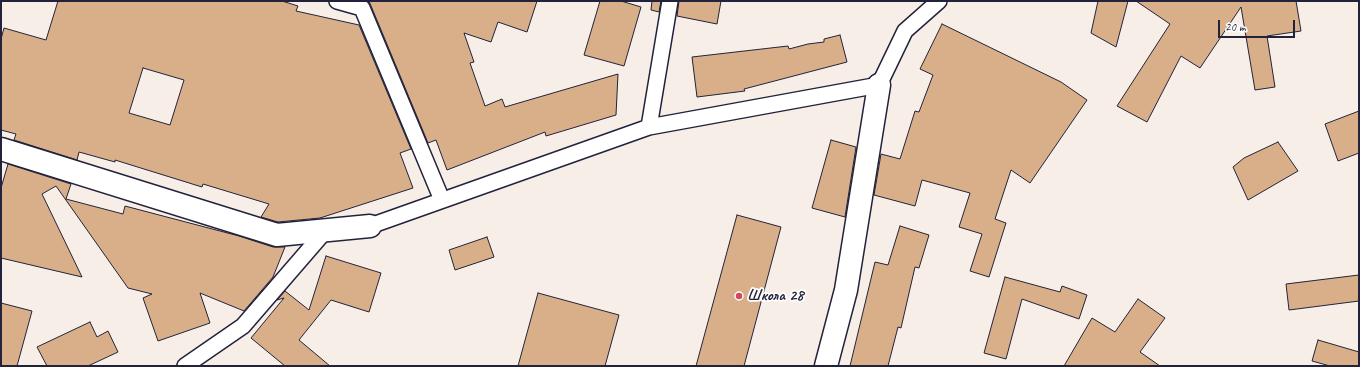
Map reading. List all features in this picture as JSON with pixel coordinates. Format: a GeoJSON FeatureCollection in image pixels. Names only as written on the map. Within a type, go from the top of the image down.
{"type":"FeatureCollection","features":[{"type":"Feature","properties":{"kind":"street"},"geometry":{"type":"LineString","coordinates":[[826,366],[846,290],[879,85]]}},
{"type":"Feature","properties":{"kind":"street"},"geometry":{"type":"LineString","coordinates":[[1,150],[277,235],[370,226]]}},
{"type":"Feature","properties":{"kind":"lane"},"geometry":{"type":"LineString","coordinates":[[337,1],[362,5],[442,200]]}},
{"type":"Feature","properties":{"kind":"lane"},"geometry":{"type":"LineString","coordinates":[[649,127],[670,1]]}},
{"type":"Feature","properties":{"kind":"lane"},"geometry":{"type":"LineString","coordinates":[[370,226],[649,127],[879,85],[905,31],[939,1]]}},
{"type":"Feature","properties":{"kind":"lane"},"geometry":{"type":"LineString","coordinates":[[185,366],[243,326],[326,230]]}},
{"type":"Feature","properties":{"kind":"building"},"geometry":{"type":"Polygon","coordinates":[[[58,1],[282,1],[298,6],[296,11],[359,25],[411,149],[400,153],[413,188],[320,218],[278,222],[261,217],[269,204],[203,184],[202,187],[115,160],[115,162],[79,152],[77,160],[14,140],[16,134],[1,130],[1,39],[4,28],[46,40],[58,1]],[[143,68],[129,113],[170,125],[184,80],[143,68]]]}},
{"type":"Feature","properties":{"kind":"building"},"geometry":{"type":"Polygon","coordinates":[[[369,1],[537,1],[527,32],[498,22],[491,42],[464,33],[474,62],[470,63],[485,106],[502,99],[505,107],[618,74],[616,115],[546,136],[545,132],[447,170],[436,140],[428,143],[369,1]]]}},
{"type":"Feature","properties":{"kind":"building"},"geometry":{"type":"Polygon","coordinates":[[[600,1],[621,1],[641,7],[624,66],[584,55],[600,1]]]}},
{"type":"Feature","properties":{"kind":"building"},"geometry":{"type":"Polygon","coordinates":[[[652,1],[661,1],[659,12],[651,10],[652,1]]]}},
{"type":"Feature","properties":{"kind":"building"},"geometry":{"type":"Polygon","coordinates":[[[679,1],[721,1],[717,24],[677,16],[679,1]]]}},
{"type":"Feature","properties":{"kind":"building"},"geometry":{"type":"Polygon","coordinates":[[[1098,1],[1128,1],[1116,47],[1091,33],[1098,1]]]}},
{"type":"Feature","properties":{"kind":"building"},"geometry":{"type":"Polygon","coordinates":[[[1136,1],[1296,1],[1301,31],[1267,36],[1275,87],[1255,90],[1241,7],[1200,68],[1181,56],[1147,122],[1117,106],[1170,24],[1136,1]]]}},
{"type":"Feature","properties":{"kind":"building"},"geometry":{"type":"Polygon","coordinates":[[[942,24],[1061,82],[1087,100],[1030,183],[1011,170],[995,219],[1006,223],[989,277],[970,271],[982,234],[959,227],[970,193],[922,180],[915,206],[874,195],[881,154],[900,159],[915,111],[919,112],[933,75],[920,69],[942,24]]]}},
{"type":"Feature","properties":{"kind":"building"},"geometry":{"type":"Polygon","coordinates":[[[840,35],[847,62],[744,89],[745,91],[697,97],[692,57],[788,46],[789,49],[824,42],[824,39],[840,35]]]}},
{"type":"Feature","properties":{"kind":"building"},"geometry":{"type":"Polygon","coordinates":[[[1359,111],[1359,153],[1338,161],[1325,124],[1359,111]]]}},
{"type":"Feature","properties":{"kind":"building"},"geometry":{"type":"Polygon","coordinates":[[[831,140],[856,147],[845,217],[812,208],[831,140]]]}},
{"type":"Feature","properties":{"kind":"building"},"geometry":{"type":"Polygon","coordinates":[[[1278,142],[1298,171],[1248,200],[1233,167],[1244,158],[1278,142]]]}},
{"type":"Feature","properties":{"kind":"building"},"geometry":{"type":"Polygon","coordinates":[[[8,164],[71,184],[66,199],[123,214],[125,206],[239,236],[273,247],[285,247],[273,277],[244,311],[200,293],[210,323],[158,341],[143,298],[152,294],[128,288],[56,186],[42,194],[82,277],[1,258],[1,188],[8,164]]]}},
{"type":"Feature","properties":{"kind":"building","name":"Школа 28"},"geometry":{"type":"Polygon","coordinates":[[[737,215],[781,227],[744,366],[696,366],[737,215]]]}},
{"type":"Feature","properties":{"kind":"building"},"geometry":{"type":"Polygon","coordinates":[[[900,226],[929,235],[919,268],[915,267],[901,328],[898,327],[888,366],[850,366],[875,262],[888,265],[900,226]]]}},
{"type":"Feature","properties":{"kind":"building"},"geometry":{"type":"Polygon","coordinates":[[[487,237],[494,257],[455,270],[449,250],[487,237]]]}},
{"type":"Feature","properties":{"kind":"building"},"geometry":{"type":"Polygon","coordinates":[[[326,256],[381,273],[369,312],[331,300],[299,340],[330,366],[285,366],[251,338],[284,298],[277,300],[285,291],[309,310],[326,256]]]}},
{"type":"Feature","properties":{"kind":"building"},"geometry":{"type":"Polygon","coordinates":[[[1359,275],[1359,301],[1289,310],[1286,284],[1359,275]]]}},
{"type":"Feature","properties":{"kind":"building"},"geometry":{"type":"Polygon","coordinates":[[[1005,277],[1060,292],[1062,286],[1087,295],[1079,319],[1022,299],[1006,359],[984,353],[1005,277]]]}},
{"type":"Feature","properties":{"kind":"building"},"geometry":{"type":"Polygon","coordinates":[[[538,293],[619,315],[605,366],[518,366],[538,293]]]}},
{"type":"Feature","properties":{"kind":"building"},"geometry":{"type":"Polygon","coordinates":[[[1138,299],[1165,318],[1140,352],[1160,366],[1064,366],[1092,318],[1115,332],[1138,299]]]}},
{"type":"Feature","properties":{"kind":"building"},"geometry":{"type":"Polygon","coordinates":[[[1,303],[32,311],[17,366],[1,366],[1,303]]]}},
{"type":"Feature","properties":{"kind":"building"},"geometry":{"type":"Polygon","coordinates":[[[90,322],[97,337],[108,331],[118,352],[88,366],[47,366],[37,347],[90,322]]]}},
{"type":"Feature","properties":{"kind":"building"},"geometry":{"type":"Polygon","coordinates":[[[1318,340],[1359,352],[1359,366],[1330,366],[1312,361],[1318,340]]]}},
{"type":"Feature","properties":{"kind":"place","name":"Школа 28"},"geometry":{"type":"Point","coordinates":[739,296]}}]}
